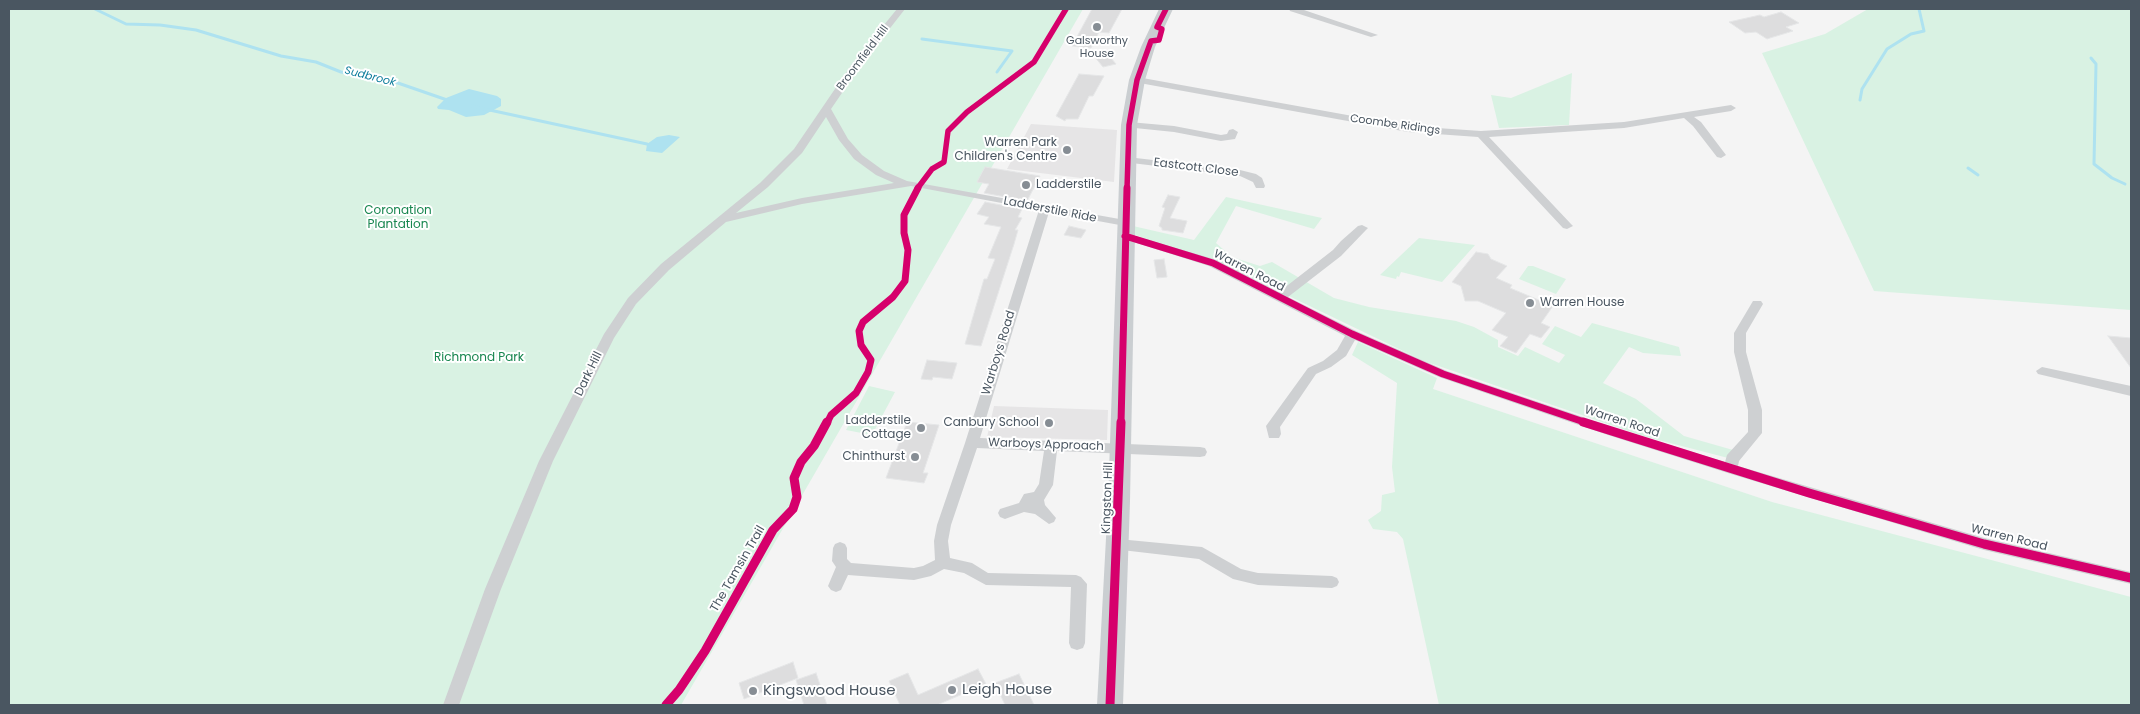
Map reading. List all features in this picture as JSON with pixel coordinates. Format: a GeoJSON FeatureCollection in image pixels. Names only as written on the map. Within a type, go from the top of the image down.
{"type":"FeatureCollection","features":[{"type":"Feature","properties":{"kind":"main road","name":"Kingston Hill"},"geometry":{"type":"LineString","coordinates":[[1110,705],[1118,545],[1129,125],[1137,80],[1148,47],[1166,9]]}},
{"type":"Feature","properties":{"kind":"street","name":"Broomfield Hill"},"geometry":{"type":"LineString","coordinates":[[826,108],[855,66],[901,9]]}},
{"type":"Feature","properties":{"kind":"street"},"geometry":{"type":"LineString","coordinates":[[1293,9],[1374,35]]}},
{"type":"Feature","properties":{"kind":"street","name":"Coombe Ridings"},"geometry":{"type":"LineString","coordinates":[[1137,80],[1408,129],[1481,134],[1624,125],[1731,108]]}},
{"type":"Feature","properties":{"kind":"street"},"geometry":{"type":"LineString","coordinates":[[826,108],[844,140],[858,157],[880,173],[906,184]]}},
{"type":"Feature","properties":{"kind":"street","name":"Dark Hill"},"geometry":{"type":"LineString","coordinates":[[451,705],[493,589],[546,461],[608,337],[632,301],[665,267],[764,185],[798,151],[826,108]]}},
{"type":"Feature","properties":{"kind":"street"},"geometry":{"type":"LineString","coordinates":[[1686,115],[1696,124],[1721,155]]}},
{"type":"Feature","properties":{"kind":"street"},"geometry":{"type":"LineString","coordinates":[[1129,125],[1174,129],[1221,138],[1231,137],[1233,132]]}},
{"type":"Feature","properties":{"kind":"street"},"geometry":{"type":"LineString","coordinates":[[1481,134],[1567,226]]}},
{"type":"Feature","properties":{"kind":"street","name":"Eastcott Close"},"geometry":{"type":"LineString","coordinates":[[1127,160],[1240,173],[1252,176],[1258,180],[1260,186]]}},
{"type":"Feature","properties":{"kind":"street"},"geometry":{"type":"LineString","coordinates":[[725,219],[802,201],[906,184]]}},
{"type":"Feature","properties":{"kind":"street","name":"Ladderstile Ride"},"geometry":{"type":"LineString","coordinates":[[906,184],[1044,210],[1125,229]]}},
{"type":"Feature","properties":{"kind":"street","name":"Warboys Road"},"geometry":{"type":"LineString","coordinates":[[943,559],[941,541],[944,525],[972,443],[1044,210]]}},
{"type":"Feature","properties":{"kind":"street"},"geometry":{"type":"LineString","coordinates":[[1279,298],[1337,253],[1362,228]]}},
{"type":"Feature","properties":{"kind":"street","name":"Warren Road"},"geometry":{"type":"LineString","coordinates":[[1125,229],[1213,263],[1352,334],[1443,374],[1731,469],[1984,544],[2131,578]]}},
{"type":"Feature","properties":{"kind":"street"},"geometry":{"type":"LineString","coordinates":[[1731,469],[1732,459],[1755,433],[1755,410],[1745,379],[1740,352],[1740,333],[1757,304]]}},
{"type":"Feature","properties":{"kind":"street"},"geometry":{"type":"LineString","coordinates":[[1274,434],[1273,426],[1312,370],[1326,364],[1342,353],[1352,334]]}},
{"type":"Feature","properties":{"kind":"street"},"geometry":{"type":"LineString","coordinates":[[2042,371],[2131,394]]}},
{"type":"Feature","properties":{"kind":"street","name":"Warboys Approach"},"geometry":{"type":"LineString","coordinates":[[972,443],[1200,452]]}},
{"type":"Feature","properties":{"kind":"street"},"geometry":{"type":"LineString","coordinates":[[1005,513],[1033,504],[1046,485],[1051,446]]}},
{"type":"Feature","properties":{"kind":"street"},"geometry":{"type":"LineString","coordinates":[[1033,504],[1049,518]]}},
{"type":"Feature","properties":{"kind":"street"},"geometry":{"type":"LineString","coordinates":[[1118,545],[1202,553],[1238,575],[1258,579],[1332,582]]}},
{"type":"Feature","properties":{"kind":"street"},"geometry":{"type":"LineString","coordinates":[[840,548],[839,561],[847,569]]}},
{"type":"Feature","properties":{"kind":"street"},"geometry":{"type":"LineString","coordinates":[[836,586],[840,572],[847,569],[914,574],[926,572],[943,559],[967,567],[986,579],[1076,581],[1079,584],[1077,643]]}},
{"type":"Feature","properties":{"kind":"shaded area","name":"Warren Park Children's Centre"},"geometry":{"type":"Polygon","coordinates":[[[1031,124],[1117,130],[1114,182],[1007,169],[1031,124]]]}},
{"type":"Feature","properties":{"kind":"shaded area","name":"Canbury School"},"geometry":{"type":"Polygon","coordinates":[[[994,406],[1108,410],[1107,440],[987,437],[994,406]]]}},
{"type":"Feature","properties":{"kind":"green space","name":"Richmond Park"},"geometry":{"type":"Polygon","coordinates":[[[9,9],[1083,9],[681,705],[9,705],[9,9]]]}},
{"type":"Feature","properties":{"kind":"green space"},"geometry":{"type":"Polygon","coordinates":[[[1868,9],[2131,9],[2131,310],[1874,291],[1762,53],[1825,34],[1868,9]]]}},
{"type":"Feature","properties":{"kind":"green space"},"geometry":{"type":"Polygon","coordinates":[[[1572,73],[1569,125],[1499,128],[1491,95],[1511,98],[1572,73]]]}},
{"type":"Feature","properties":{"kind":"green space"},"geometry":{"type":"Polygon","coordinates":[[[1226,197],[1322,218],[1314,229],[1236,206],[1216,243],[1232,257],[1260,266],[1272,262],[1334,298],[1369,307],[1456,321],[1474,327],[1498,340],[1498,347],[1518,356],[1525,347],[1559,363],[1565,355],[1542,344],[1555,326],[1581,337],[1592,323],[1679,347],[1681,356],[1643,353],[1629,347],[1603,383],[1636,399],[1684,436],[1740,452],[1732,459],[1643,436],[1424,361],[1216,261],[1178,251],[1133,234],[1133,226],[1194,240],[1226,197]]]}},
{"type":"Feature","properties":{"kind":"green space"},"geometry":{"type":"Polygon","coordinates":[[[1419,238],[1475,245],[1442,282],[1401,272],[1396,279],[1380,275],[1419,238]]]}},
{"type":"Feature","properties":{"kind":"green space"},"geometry":{"type":"Polygon","coordinates":[[[1528,266],[1533,266],[1566,279],[1556,294],[1519,279],[1528,266]]]}},
{"type":"Feature","properties":{"kind":"green space"},"geometry":{"type":"Polygon","coordinates":[[[1358,342],[1437,378],[1433,389],[1772,502],[2131,597],[2131,705],[1439,705],[1403,539],[1397,532],[1373,529],[1368,520],[1381,511],[1382,495],[1395,492],[1392,467],[1397,383],[1352,355],[1358,342]]]}},
{"type":"Feature","properties":{"kind":"green space"},"geometry":{"type":"Polygon","coordinates":[[[869,386],[895,392],[872,435],[846,430],[869,386]]]}},
{"type":"Feature","properties":{"kind":"water"},"geometry":{"type":"Polygon","coordinates":[[[469,89],[497,96],[501,99],[501,106],[484,115],[466,117],[449,110],[438,109],[437,107],[446,98],[469,89]]]}},
{"type":"Feature","properties":{"kind":"water"},"geometry":{"type":"Polygon","coordinates":[[[669,135],[680,137],[662,153],[646,151],[647,144],[657,137],[669,135]]]}},
{"type":"Feature","properties":{"kind":"building","name":"Galsworthy House"},"geometry":{"type":"Polygon","coordinates":[[[1092,9],[1122,9],[1109,33],[1099,32],[1091,48],[1072,46],[1092,9]]]}},
{"type":"Feature","properties":{"kind":"building"},"geometry":{"type":"Polygon","coordinates":[[[1781,12],[1799,23],[1786,27],[1793,31],[1767,39],[1756,32],[1745,33],[1729,22],[1760,15],[1764,17],[1781,12]]]}},
{"type":"Feature","properties":{"kind":"building"},"geometry":{"type":"Polygon","coordinates":[[[1089,50],[1106,52],[1116,64],[1103,67],[1089,50]]]}},
{"type":"Feature","properties":{"kind":"building"},"geometry":{"type":"Polygon","coordinates":[[[1079,74],[1104,76],[1093,96],[1089,96],[1078,119],[1066,119],[1065,121],[1056,116],[1079,74]]]}},
{"type":"Feature","properties":{"kind":"building","name":"Ladderstile"},"geometry":{"type":"Polygon","coordinates":[[[985,167],[1040,176],[1027,201],[984,193],[989,184],[977,182],[985,167]]]}},
{"type":"Feature","properties":{"kind":"building"},"geometry":{"type":"Polygon","coordinates":[[[1168,195],[1180,197],[1170,218],[1187,221],[1183,233],[1162,230],[1159,226],[1165,208],[1162,207],[1168,195]]]}},
{"type":"Feature","properties":{"kind":"building"},"geometry":{"type":"Polygon","coordinates":[[[985,202],[1022,209],[1018,217],[1022,218],[1015,230],[1018,230],[981,346],[965,344],[984,279],[987,279],[995,259],[988,258],[1001,227],[984,224],[989,217],[977,214],[985,202]]]}},
{"type":"Feature","properties":{"kind":"building"},"geometry":{"type":"Polygon","coordinates":[[[1069,226],[1086,230],[1081,238],[1064,235],[1069,226]]]}},
{"type":"Feature","properties":{"kind":"building","name":"Warren House"},"geometry":{"type":"Polygon","coordinates":[[[1476,252],[1488,254],[1491,259],[1507,266],[1496,278],[1512,285],[1510,288],[1553,306],[1541,323],[1550,327],[1541,338],[1530,334],[1516,353],[1500,346],[1508,337],[1492,330],[1506,313],[1478,301],[1465,301],[1461,286],[1452,282],[1476,252]]]}},
{"type":"Feature","properties":{"kind":"building"},"geometry":{"type":"Polygon","coordinates":[[[1164,259],[1167,277],[1157,278],[1154,260],[1164,259]]]}},
{"type":"Feature","properties":{"kind":"building"},"geometry":{"type":"Polygon","coordinates":[[[2108,336],[2131,338],[2131,368],[2108,336]]]}},
{"type":"Feature","properties":{"kind":"building"},"geometry":{"type":"Polygon","coordinates":[[[927,360],[957,363],[952,379],[933,377],[932,380],[921,379],[927,360]]]}},
{"type":"Feature","properties":{"kind":"building"},"geometry":{"type":"Polygon","coordinates":[[[907,422],[939,425],[923,473],[928,473],[924,483],[886,478],[907,422]]]}},
{"type":"Feature","properties":{"kind":"building"},"geometry":{"type":"Polygon","coordinates":[[[793,662],[798,678],[744,699],[739,683],[793,662]]]}},
{"type":"Feature","properties":{"kind":"building","name":"Leigh House"},"geometry":{"type":"Polygon","coordinates":[[[978,669],[986,684],[937,705],[900,705],[889,681],[908,673],[918,695],[978,669]]]}},
{"type":"Feature","properties":{"kind":"building"},"geometry":{"type":"Polygon","coordinates":[[[816,673],[827,705],[804,705],[796,680],[816,673]]]}},
{"type":"Feature","properties":{"kind":"building"},"geometry":{"type":"Polygon","coordinates":[[[1019,674],[1034,705],[1005,705],[995,683],[1019,674]]]}},
{"type":"Feature","properties":{"kind":"waterway","name":"Sudbrook"},"geometry":{"type":"LineString","coordinates":[[95,9],[126,24],[160,25],[196,30],[281,56],[316,62],[341,72],[395,82],[450,101]]}},
{"type":"Feature","properties":{"kind":"waterway"},"geometry":{"type":"LineString","coordinates":[[1860,100],[1862,89],[1887,49],[1911,34],[1924,31],[1919,9]]}},
{"type":"Feature","properties":{"kind":"waterway"},"geometry":{"type":"LineString","coordinates":[[922,39],[1012,51],[997,72]]}},
{"type":"Feature","properties":{"kind":"waterway"},"geometry":{"type":"LineString","coordinates":[[2091,58],[2096,64],[2094,164],[2112,178],[2125,184]]}},
{"type":"Feature","properties":{"kind":"waterway","name":"Sudbrook"},"geometry":{"type":"LineString","coordinates":[[471,106],[647,144]]}},
{"type":"Feature","properties":{"kind":"waterway"},"geometry":{"type":"LineString","coordinates":[[1968,168],[1978,175]]}},
{"type":"Feature","properties":{"kind":"cycle path","name":"The Tamsin Trail"},"geometry":{"type":"LineString","coordinates":[[666,705],[679,690],[705,651],[757,555],[773,530],[793,509],[797,497],[794,478],[801,462],[814,446],[831,415],[856,393],[868,372],[871,360],[861,345],[859,331],[863,322],[893,297],[905,281],[908,250],[904,233],[904,215],[919,185],[932,169],[944,162],[948,131],[967,112],[1034,62],[1066,9]]}},
{"type":"Feature","properties":{"kind":"cycle path"},"geometry":{"type":"LineString","coordinates":[[1110,705],[1119,501],[1129,125],[1137,80],[1151,41],[1159,40],[1162,29],[1157,27],[1166,9]]}},
{"type":"Feature","properties":{"kind":"cycle path"},"geometry":{"type":"LineString","coordinates":[[1125,236],[1213,263],[1352,334],[1443,374],[1613,432],[1809,493],[1984,544],[2131,578]]}},
{"type":"Feature","properties":{"kind":"place","name":"Galsworthy House"},"geometry":{"type":"Point","coordinates":[1097,27]}},
{"type":"Feature","properties":{"kind":"place","name":"Warren Park Children's Centre"},"geometry":{"type":"Point","coordinates":[1067,150]}},
{"type":"Feature","properties":{"kind":"place","name":"Ladderstile"},"geometry":{"type":"Point","coordinates":[1026,185]}},
{"type":"Feature","properties":{"kind":"place","name":"Warren House"},"geometry":{"type":"Point","coordinates":[1530,303]}},
{"type":"Feature","properties":{"kind":"place","name":"Canbury School"},"geometry":{"type":"Point","coordinates":[1049,423]}},
{"type":"Feature","properties":{"kind":"place","name":"Ladderstile Cottage"},"geometry":{"type":"Point","coordinates":[921,428]}},
{"type":"Feature","properties":{"kind":"place","name":"Chinthurst"},"geometry":{"type":"Point","coordinates":[915,457]}},
{"type":"Feature","properties":{"kind":"place","name":"Leigh House"},"geometry":{"type":"Point","coordinates":[952,690]}},
{"type":"Feature","properties":{"kind":"place","name":"Kingswood House"},"geometry":{"type":"Point","coordinates":[753,691]}},
{"type":"Feature","properties":{"kind":"park label","name":"Coronation Plantation"},"geometry":{"type":"Point","coordinates":[398,218]}}]}
